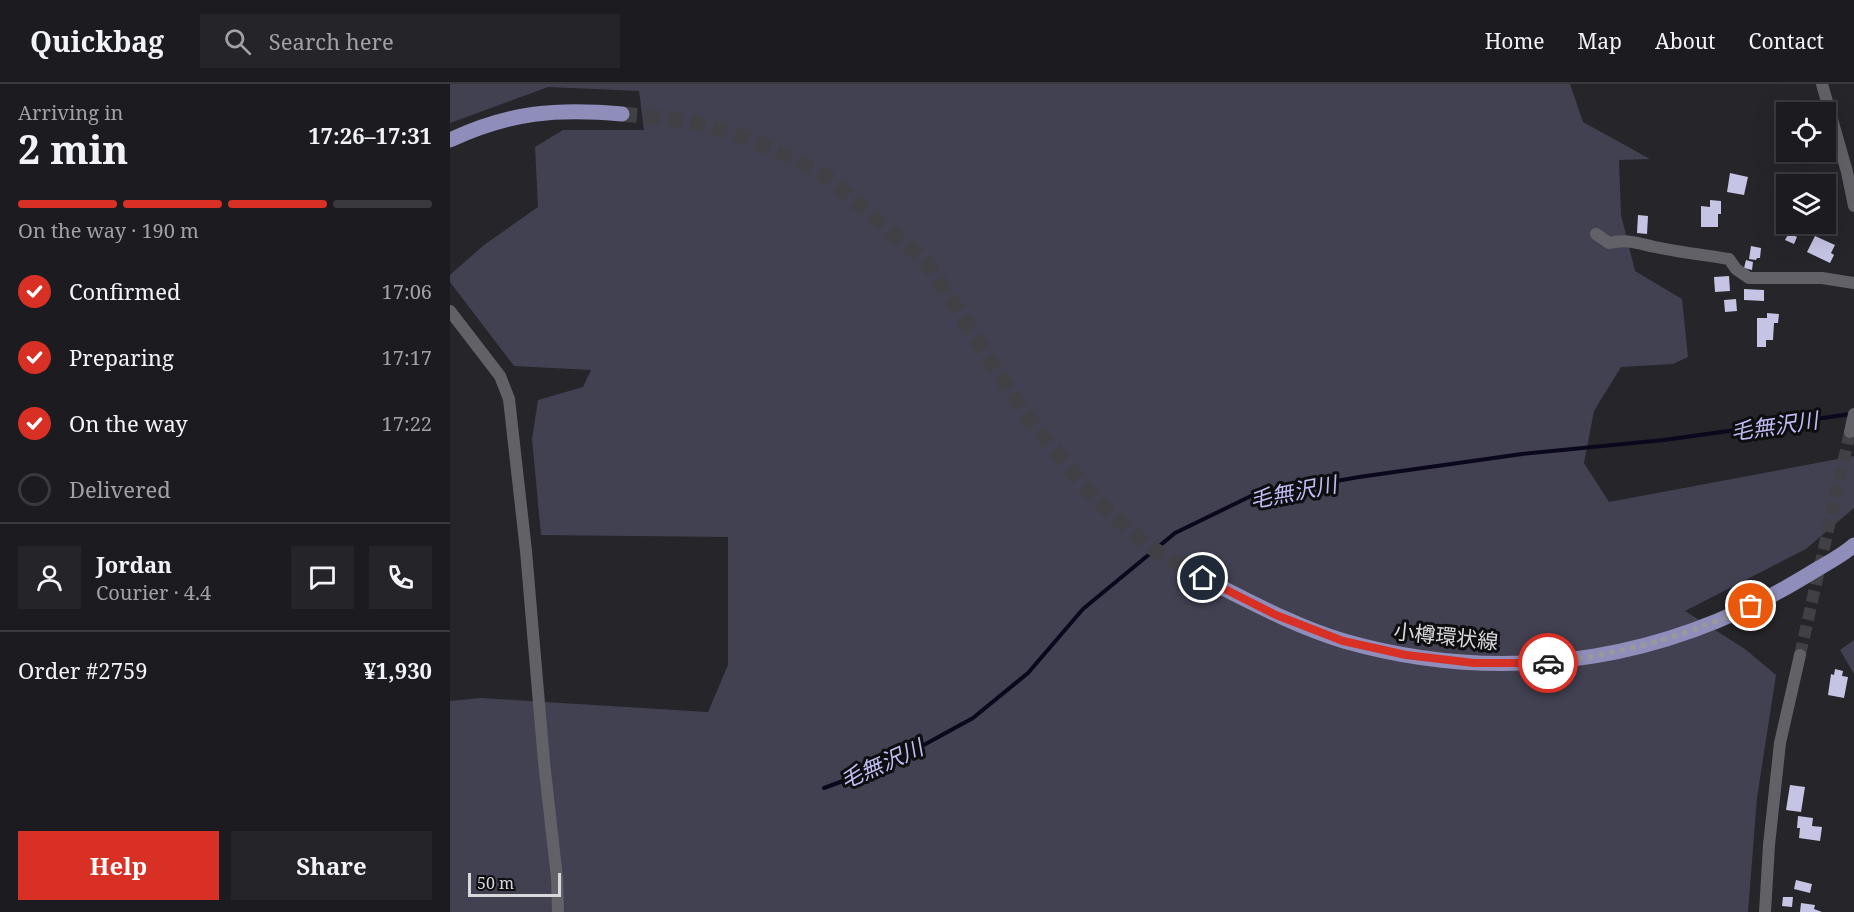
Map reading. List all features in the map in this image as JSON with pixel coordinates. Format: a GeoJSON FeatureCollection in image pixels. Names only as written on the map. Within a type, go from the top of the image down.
{"type":"FeatureCollection","features":[{"type":"Feature","properties":{"kind":"main road"},"geometry":{"type":"LineString","coordinates":[[450,140],[500,120],[522,114],[584,111],[622,114]]}},
{"type":"Feature","properties":{"kind":"main road","name":"小樽環状線"},"geometry":{"type":"LineString","coordinates":[[1203,578],[1276,615],[1343,641],[1406,655],[1474,663],[1539,664],[1593,657],[1652,644],[1709,626],[1772,596],[1854,546]]}},
{"type":"Feature","properties":{"kind":"street"},"geometry":{"type":"LineString","coordinates":[[1822,84],[1847,172],[1854,206]]}},
{"type":"Feature","properties":{"kind":"street"},"geometry":{"type":"LineString","coordinates":[[1596,234],[1609,243],[1622,240],[1637,241],[1653,247],[1729,259],[1736,269],[1749,278],[1822,278],[1854,283]]}},
{"type":"Feature","properties":{"kind":"street"},"geometry":{"type":"LineString","coordinates":[[450,311],[500,376],[509,399],[526,551],[544,762],[557,878],[558,912]]}},
{"type":"Feature","properties":{"kind":"street"},"geometry":{"type":"LineString","coordinates":[[1850,432],[1854,414]]}},
{"type":"Feature","properties":{"kind":"street"},"geometry":{"type":"LineString","coordinates":[[1765,912],[1769,845],[1780,743],[1800,655]]}},
{"type":"Feature","properties":{"kind":"shaded area"},"geometry":{"type":"Polygon","coordinates":[[[450,84],[1570,84],[1583,122],[1650,159],[1619,160],[1621,215],[1635,271],[1682,299],[1688,357],[1673,364],[1621,367],[1594,411],[1584,463],[1609,502],[1854,456],[1854,508],[1806,549],[1685,611],[1745,649],[1776,675],[1757,798],[1748,912],[450,912],[450,701],[481,698],[708,712],[728,665],[728,537],[541,535],[532,439],[538,400],[583,387],[591,370],[514,366],[450,282],[450,275],[484,245],[538,207],[535,147],[563,130],[644,130],[639,91],[548,87],[450,123],[450,84]]]}},
{"type":"Feature","properties":{"kind":"shaded area"},"geometry":{"type":"Polygon","coordinates":[[[1854,640],[1854,674],[1840,650],[1854,640]]]}},
{"type":"Feature","properties":{"kind":"building"},"geometry":{"type":"Polygon","coordinates":[[[1730,173],[1748,177],[1744,195],[1727,192],[1730,173]]]}},
{"type":"Feature","properties":{"kind":"building"},"geometry":{"type":"Polygon","coordinates":[[[1710,200],[1721,201],[1718,227],[1701,227],[1701,206],[1710,207],[1710,200]]]}},
{"type":"Feature","properties":{"kind":"building"},"geometry":{"type":"Polygon","coordinates":[[[1638,215],[1648,216],[1647,234],[1637,233],[1638,215]]]}},
{"type":"Feature","properties":{"kind":"building"},"geometry":{"type":"Polygon","coordinates":[[[1788,234],[1797,237],[1794,244],[1785,240],[1788,234]]]}},
{"type":"Feature","properties":{"kind":"building"},"geometry":{"type":"Polygon","coordinates":[[[1815,236],[1835,245],[1830,263],[1807,252],[1815,236]]]}},
{"type":"Feature","properties":{"kind":"building"},"geometry":{"type":"Polygon","coordinates":[[[1751,246],[1761,248],[1760,258],[1749,259],[1751,246]]]}},
{"type":"Feature","properties":{"kind":"building"},"geometry":{"type":"Polygon","coordinates":[[[1746,260],[1753,262],[1752,270],[1744,268],[1746,260]]]}},
{"type":"Feature","properties":{"kind":"building"},"geometry":{"type":"Polygon","coordinates":[[[1729,276],[1730,291],[1715,292],[1714,277],[1729,276]]]}},
{"type":"Feature","properties":{"kind":"building"},"geometry":{"type":"Polygon","coordinates":[[[1744,289],[1764,290],[1764,301],[1744,300],[1744,289]]]}},
{"type":"Feature","properties":{"kind":"building"},"geometry":{"type":"Polygon","coordinates":[[[1736,299],[1737,311],[1725,312],[1724,300],[1736,299]]]}},
{"type":"Feature","properties":{"kind":"building"},"geometry":{"type":"Polygon","coordinates":[[[1767,313],[1779,314],[1778,323],[1774,323],[1773,340],[1766,340],[1766,347],[1757,347],[1757,318],[1767,318],[1767,313]]]}},
{"type":"Feature","properties":{"kind":"building"},"geometry":{"type":"Polygon","coordinates":[[[1835,669],[1843,671],[1842,676],[1848,677],[1844,698],[1828,695],[1831,674],[1834,675],[1835,669]]]}},
{"type":"Feature","properties":{"kind":"building"},"geometry":{"type":"Polygon","coordinates":[[[1790,785],[1805,787],[1801,812],[1786,810],[1790,785]]]}},
{"type":"Feature","properties":{"kind":"building"},"geometry":{"type":"Polygon","coordinates":[[[1798,816],[1813,818],[1812,826],[1822,827],[1820,841],[1799,838],[1798,816]]]}},
{"type":"Feature","properties":{"kind":"building"},"geometry":{"type":"Polygon","coordinates":[[[1796,880],[1812,884],[1810,893],[1794,889],[1796,880]]]}},
{"type":"Feature","properties":{"kind":"building"},"geometry":{"type":"Polygon","coordinates":[[[1783,897],[1793,897],[1792,907],[1782,906],[1783,897]]]}},
{"type":"Feature","properties":{"kind":"building"},"geometry":{"type":"Polygon","coordinates":[[[1801,903],[1815,905],[1814,909],[1822,912],[1800,912],[1801,903]]]}},
{"type":"Feature","properties":{"kind":"waterway","name":"毛無沢川"},"geometry":{"type":"LineString","coordinates":[[824,788],[889,764],[973,718],[1028,673],[1083,609],[1175,533],[1251,496],[1359,477],[1522,454],[1664,440],[1851,414]]}},
{"type":"Feature","properties":{"kind":"tunnel"},"geometry":{"type":"LineString","coordinates":[[622,114],[690,121],[745,137],[795,159],[824,175],[926,261],[1023,411],[1097,500],[1145,544],[1203,578]]}},
{"type":"Feature","properties":{"kind":"tunnel"},"geometry":{"type":"LineString","coordinates":[[1800,655],[1850,432]]}},
{"type":"Feature","properties":{"kind":"way so far"},"geometry":{"type":"LineString","coordinates":[[1548,663],[1593,657],[1652,644],[1709,626],[1751,606]]}},
{"type":"Feature","properties":{"kind":"route"},"geometry":{"type":"LineString","coordinates":[[1203,578],[1276,615],[1343,641],[1406,655],[1474,663],[1548,663]]}}]}
